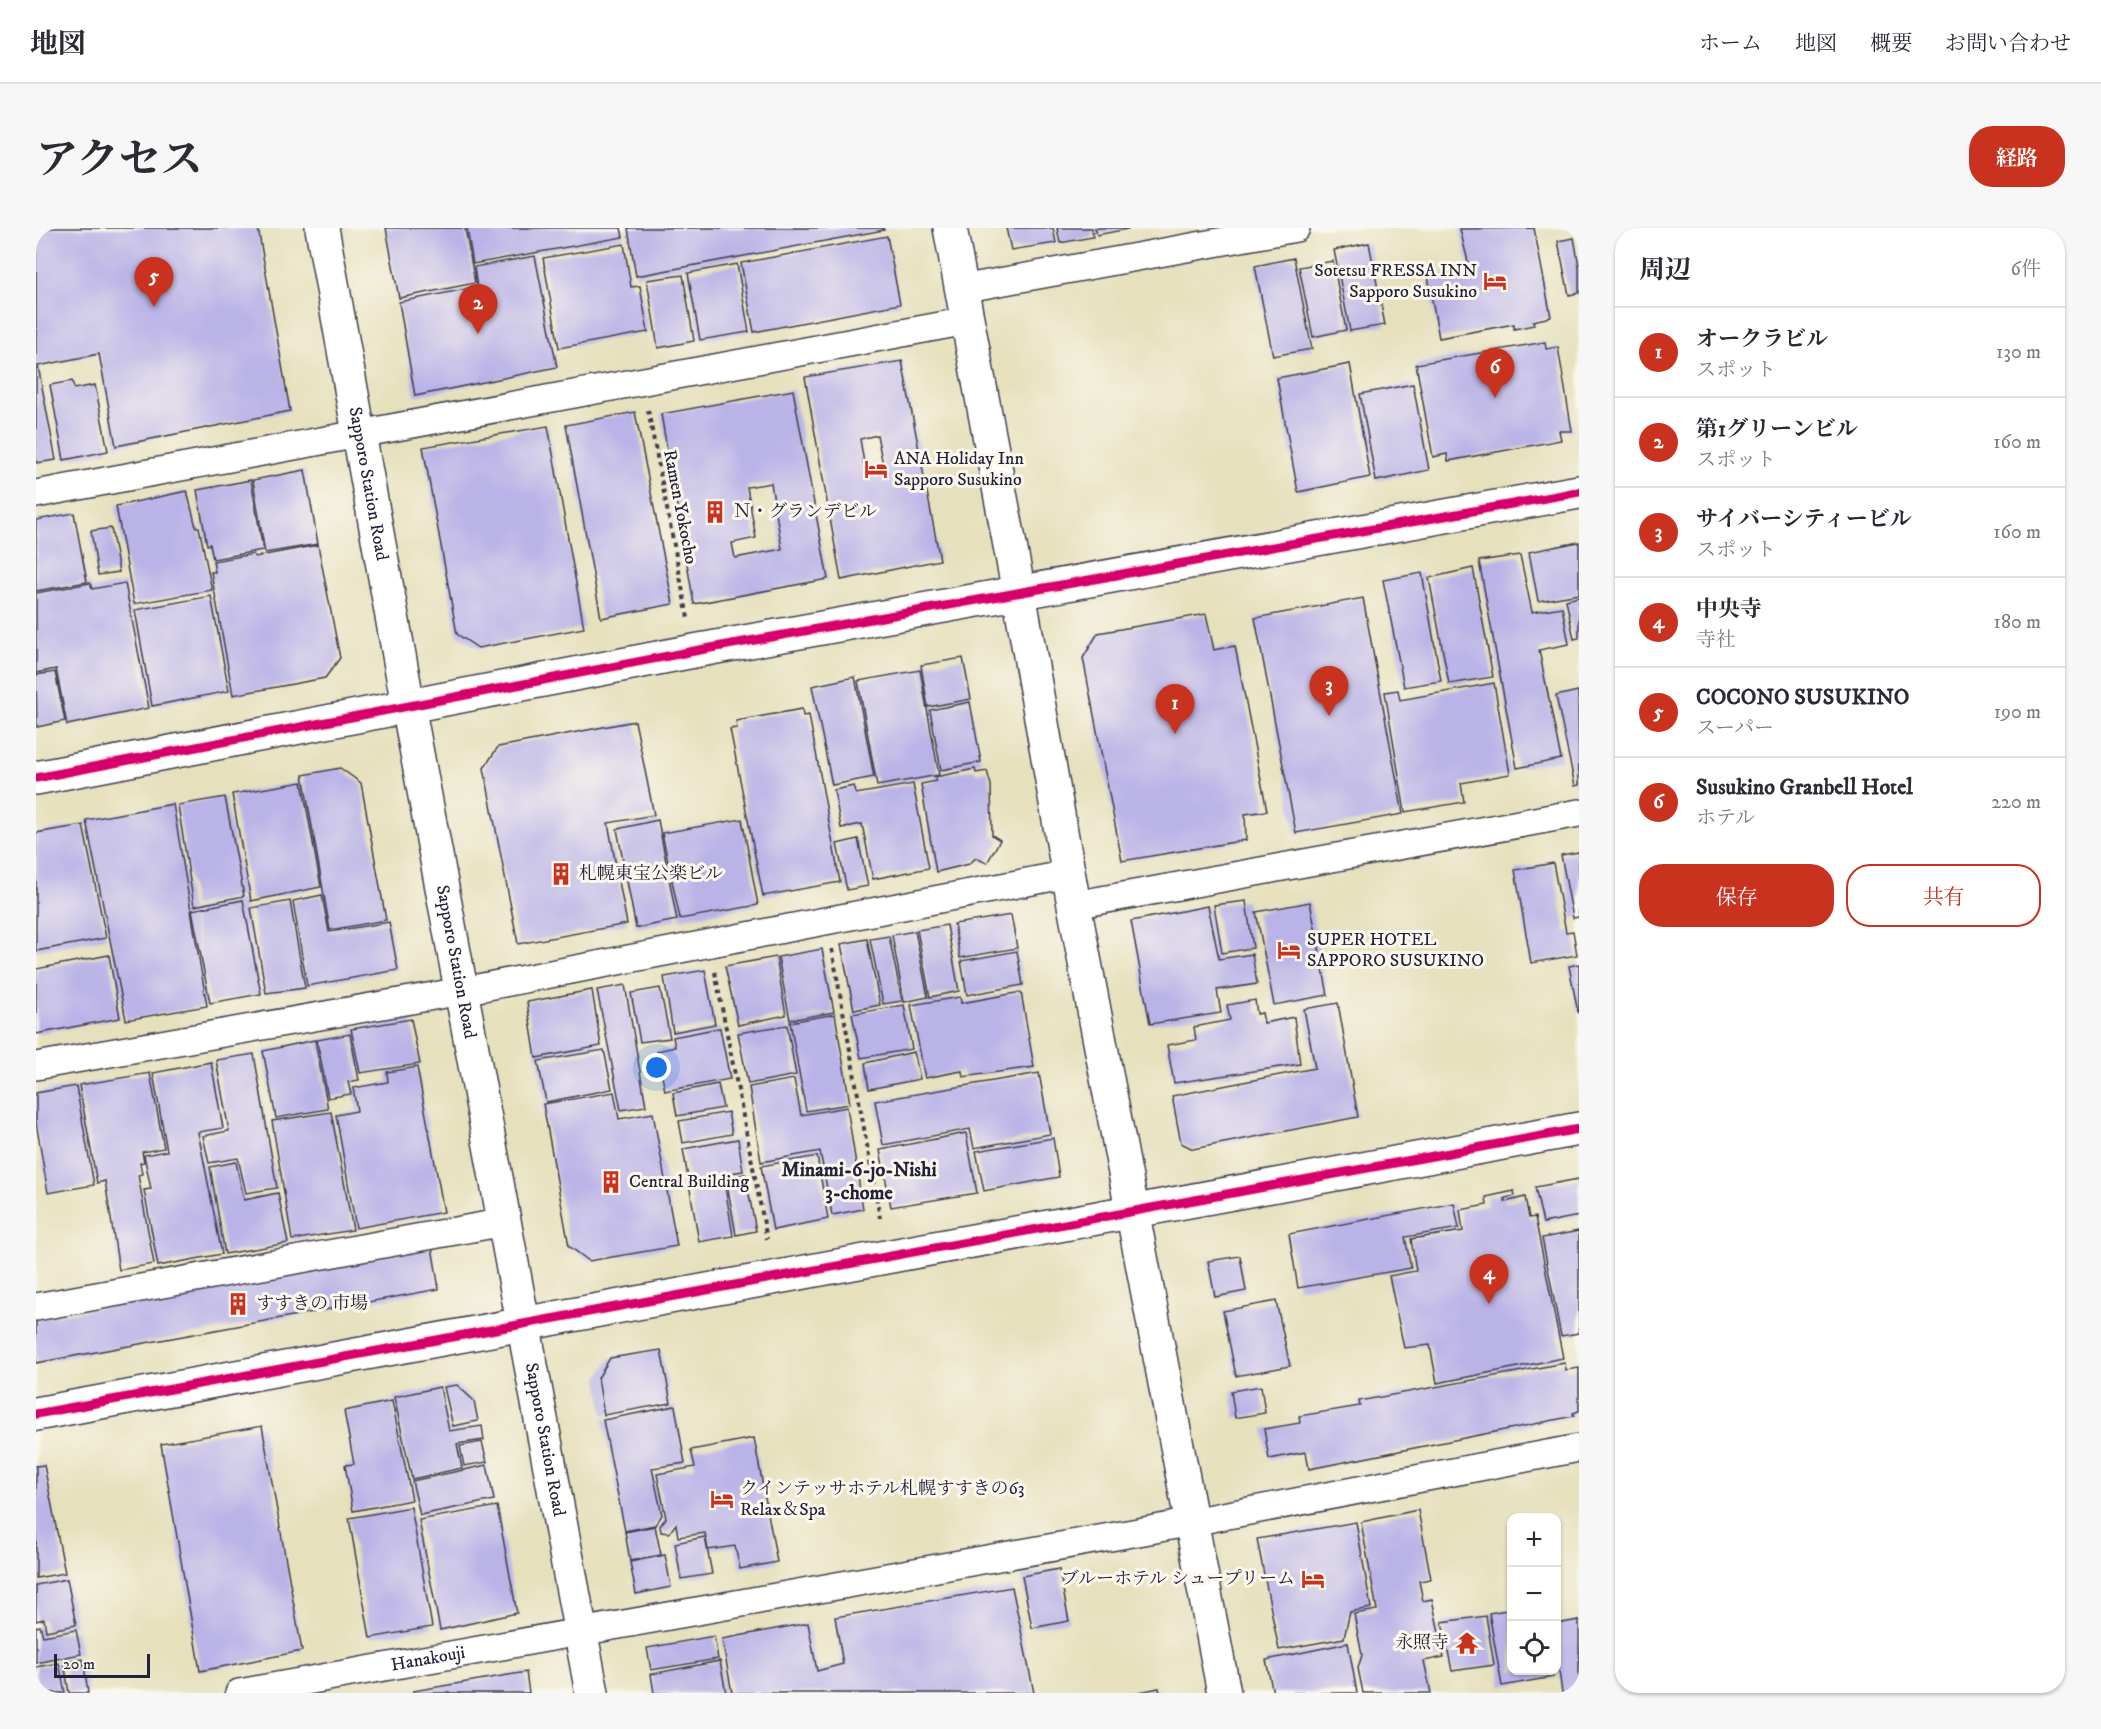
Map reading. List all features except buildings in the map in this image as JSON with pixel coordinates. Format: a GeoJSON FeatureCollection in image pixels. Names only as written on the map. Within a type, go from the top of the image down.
{"type":"FeatureCollection","features":[{"type":"Feature","properties":{"kind":"street","name":"Sapporo Station Road"},"geometry":{"type":"LineString","coordinates":[[322,228],[408,705],[592,1693]]}},
{"type":"Feature","properties":{"kind":"street"},"geometry":{"type":"LineString","coordinates":[[950,228],[1224,1693]]}},
{"type":"Feature","properties":{"kind":"street"},"geometry":{"type":"LineString","coordinates":[[36,494],[359,433],[964,305],[1296,228]]}},
{"type":"Feature","properties":{"kind":"street"},"geometry":{"type":"LineString","coordinates":[[36,778],[694,651],[1579,492]]}},
{"type":"Feature","properties":{"kind":"street"},"geometry":{"type":"LineString","coordinates":[[36,1066],[462,991],[1072,890],[1579,813]]}},
{"type":"Feature","properties":{"kind":"street"},"geometry":{"type":"LineString","coordinates":[[36,1414],[1579,1129]]}},
{"type":"Feature","properties":{"kind":"street"},"geometry":{"type":"LineString","coordinates":[[36,1307],[505,1222]]}},
{"type":"Feature","properties":{"kind":"street","name":"Hanakouji"},"geometry":{"type":"LineString","coordinates":[[239,1693],[1192,1522],[1579,1448]]}},
{"type":"Feature","properties":{"kind":"path"},"geometry":{"type":"LineString","coordinates":[[830,940],[880,1218]]}},
{"type":"Feature","properties":{"kind":"path"},"geometry":{"type":"LineString","coordinates":[[713,962],[767,1239]]}},
{"type":"Feature","properties":{"kind":"cycle path"},"geometry":{"type":"LineString","coordinates":[[36,778],[694,651],[1579,492]]}},
{"type":"Feature","properties":{"kind":"cycle path"},"geometry":{"type":"LineString","coordinates":[[36,1414],[1579,1129]]}},
{"type":"Feature","properties":{"kind":"place","name":"Sotetsu FRESSA INN Sapporo Susukino"},"geometry":{"type":"Point","coordinates":[1495,281]}},
{"type":"Feature","properties":{"kind":"place","name":"COCONO SUSUKINO"},"geometry":{"type":"Point","coordinates":[154,307]}},
{"type":"Feature","properties":{"kind":"place","name":"第1グリーンビル"},"geometry":{"type":"Point","coordinates":[478,334]}},
{"type":"Feature","properties":{"kind":"place","name":"Susukino Granbell Hotel"},"geometry":{"type":"Point","coordinates":[1495,398]}},
{"type":"Feature","properties":{"kind":"place","name":"ANA Holiday Inn Sapporo Susukino"},"geometry":{"type":"Point","coordinates":[876,469]}},
{"type":"Feature","properties":{"kind":"place","name":"Ｎ・グランデビル"},"geometry":{"type":"Point","coordinates":[715,512]}},
{"type":"Feature","properties":{"kind":"place","name":"サイバーシティービル"},"geometry":{"type":"Point","coordinates":[1329,716]}},
{"type":"Feature","properties":{"kind":"place","name":"オークラビル"},"geometry":{"type":"Point","coordinates":[1175,734]}},
{"type":"Feature","properties":{"kind":"place","name":"札幌東宝公楽ビル"},"geometry":{"type":"Point","coordinates":[561,874]}},
{"type":"Feature","properties":{"kind":"place","name":"SUPER HOTEL SAPPORO SUSUKINO"},"geometry":{"type":"Point","coordinates":[1289,950]}},
{"type":"Feature","properties":{"kind":"place","name":"Central Building"},"geometry":{"type":"Point","coordinates":[611,1182]}},
{"type":"Feature","properties":{"kind":"place","name":"すすきの 市場"},"geometry":{"type":"Point","coordinates":[238,1304]}},
{"type":"Feature","properties":{"kind":"place","name":"中央寺"},"geometry":{"type":"Point","coordinates":[1489,1304]}},
{"type":"Feature","properties":{"kind":"place","name":"クインテッサホテル札幌すすきの63 Relax＆Spa"},"geometry":{"type":"Point","coordinates":[722,1499]}},
{"type":"Feature","properties":{"kind":"place","name":"ブルーホテル シュープリーム"},"geometry":{"type":"Point","coordinates":[1313,1579]}},
{"type":"Feature","properties":{"kind":"place","name":"永照寺"},"geometry":{"type":"Point","coordinates":[1467,1643]}},
{"type":"Feature","properties":{"kind":"district","name":"Minami-6-jo-Nishi 3-chome"},"geometry":{"type":"Point","coordinates":[859,1182]}}]}
